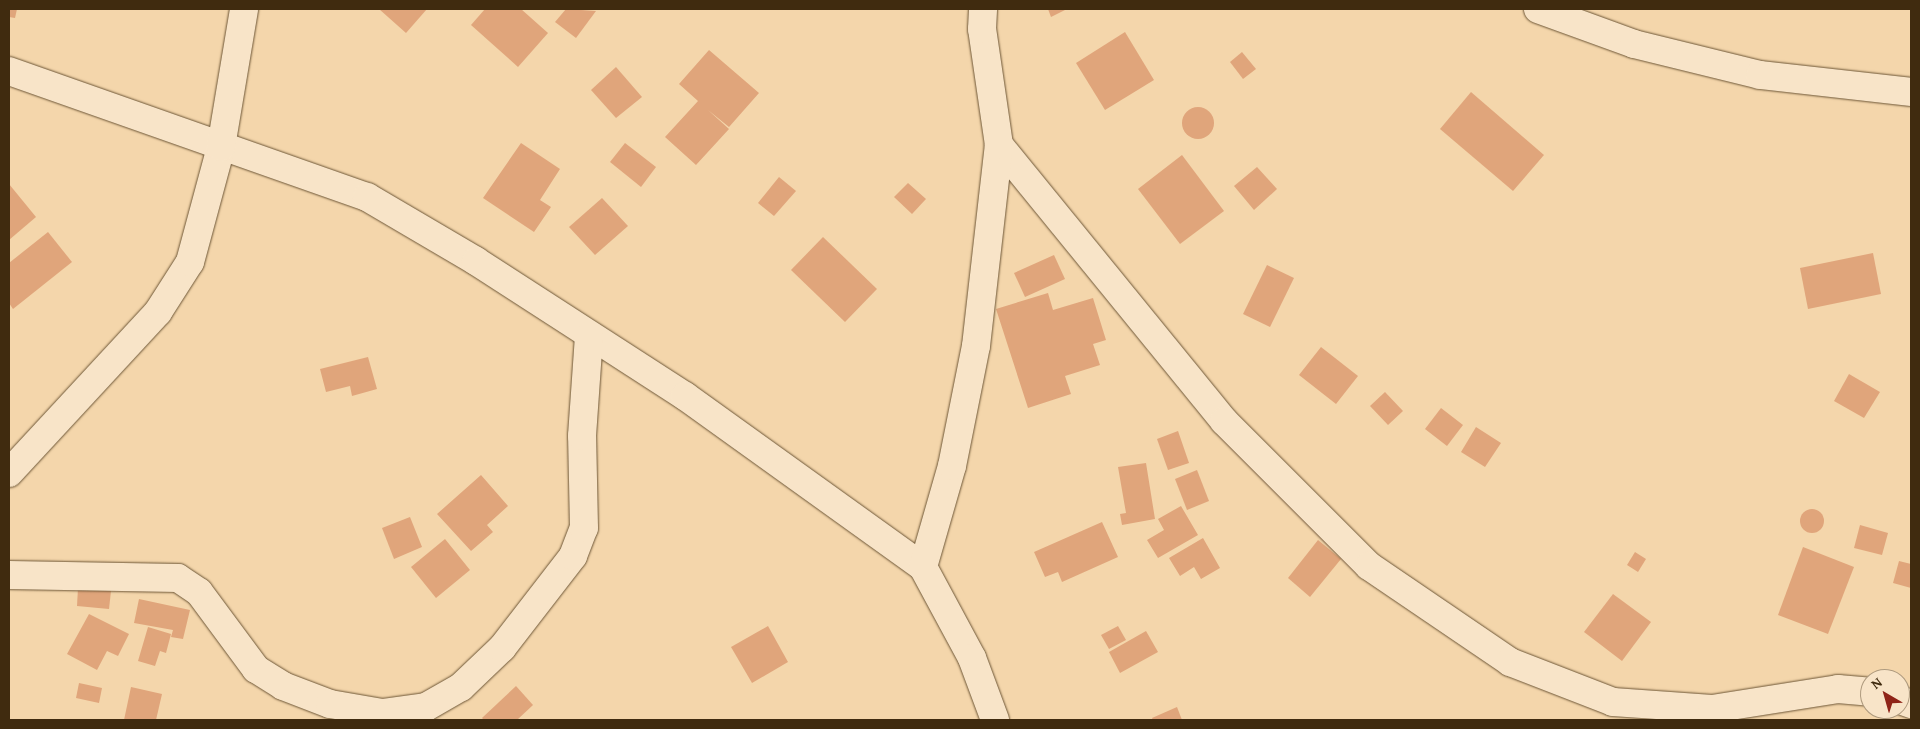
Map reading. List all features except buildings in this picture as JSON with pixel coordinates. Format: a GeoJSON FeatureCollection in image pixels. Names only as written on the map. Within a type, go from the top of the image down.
{"type":"FeatureCollection","features":[{"type":"Feature","properties":{"kind":"street"},"geometry":{"type":"LineString","coordinates":[[9,473],[158,312],[190,262],[221,147],[244,9]]}},
{"type":"Feature","properties":{"kind":"street"},"geometry":{"type":"LineString","coordinates":[[922,567],[952,466],[976,346],[999,145],[982,29],[983,9]]}},
{"type":"Feature","properties":{"kind":"street"},"geometry":{"type":"LineString","coordinates":[[1538,9],[1634,44],[1760,75],[1911,92]]}},
{"type":"Feature","properties":{"kind":"street"},"geometry":{"type":"LineString","coordinates":[[9,71],[221,147],[297,170],[367,197],[476,261],[589,336],[685,396],[922,567],[972,658],[995,720]]}},
{"type":"Feature","properties":{"kind":"street"},"geometry":{"type":"LineString","coordinates":[[999,145],[1224,421],[1369,566],[1510,662],[1613,702],[1712,709],[1838,689],[1860,691]]}},
{"type":"Feature","properties":{"kind":"street"},"geometry":{"type":"LineString","coordinates":[[9,575],[178,578],[199,592],[256,669],[283,686],[330,704],[382,712],[426,707],[461,688],[502,648],[573,556],[584,528],[582,436],[589,336]]}}]}
